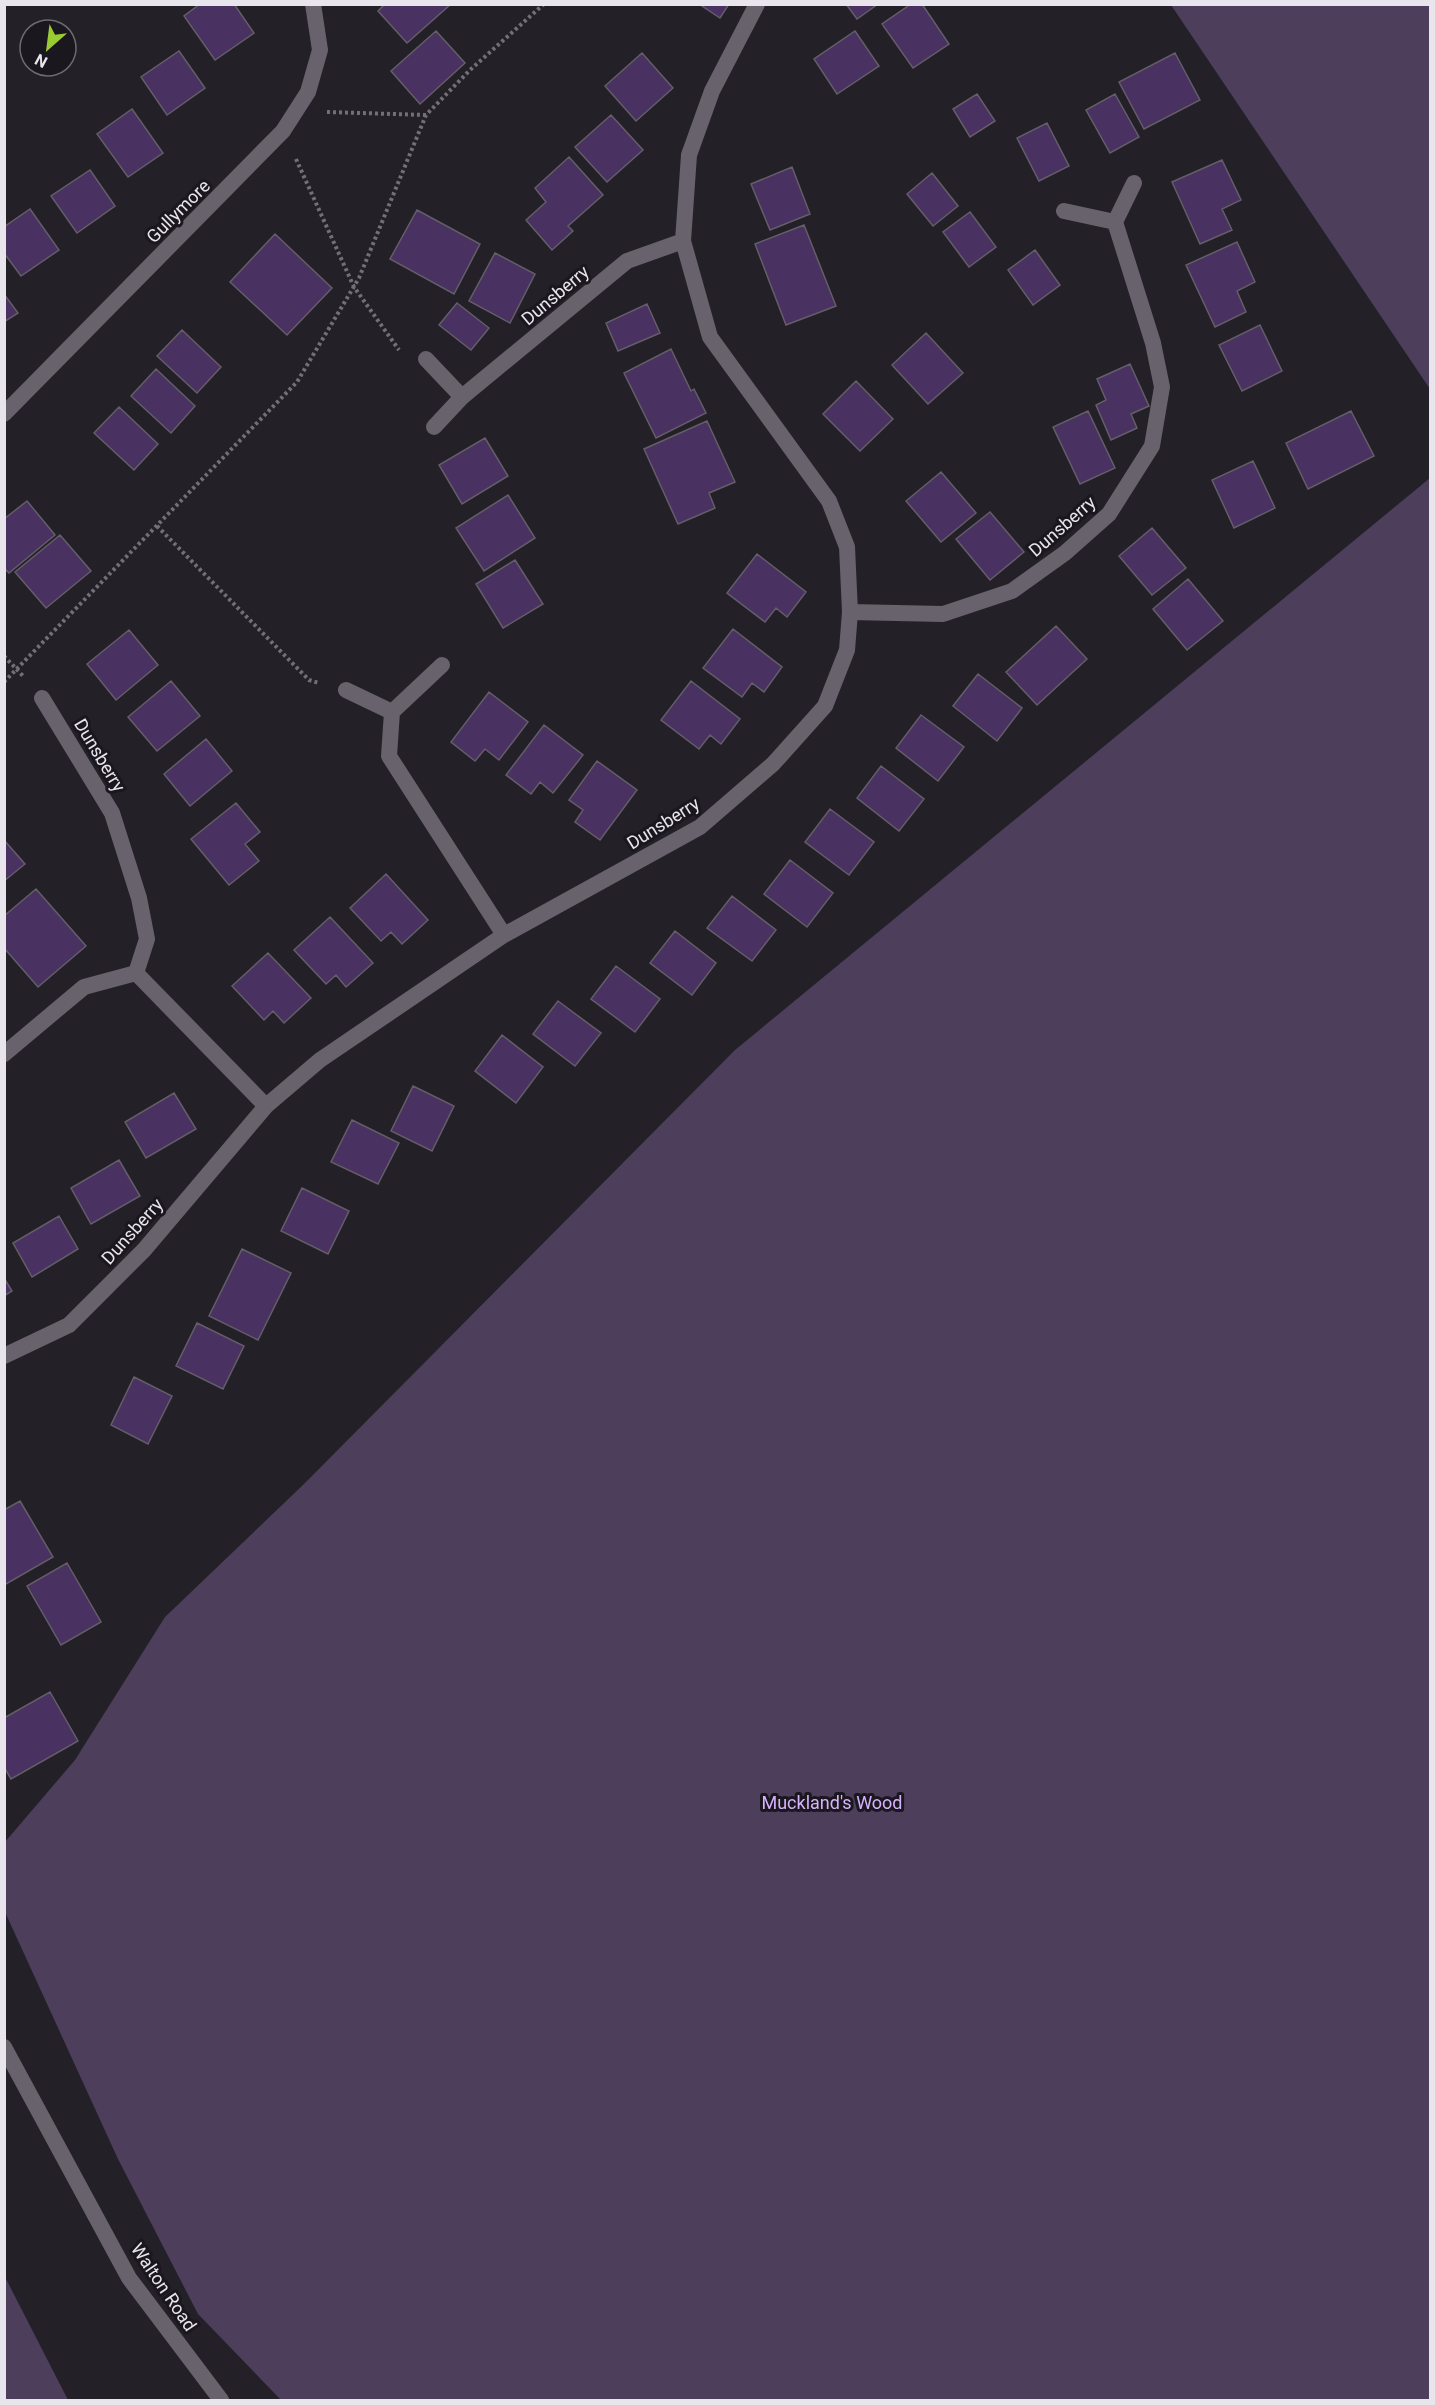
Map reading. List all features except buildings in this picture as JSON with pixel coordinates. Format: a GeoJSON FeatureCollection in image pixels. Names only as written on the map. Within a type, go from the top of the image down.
{"type":"FeatureCollection","features":[{"type":"Feature","properties":{"kind":"street","name":"Gullymore"},"geometry":{"type":"LineString","coordinates":[[4,414],[283,131],[308,92],[320,50],[312,4]]}},
{"type":"Feature","properties":{"kind":"street","name":"Dunsberry"},"geometry":{"type":"LineString","coordinates":[[4,1356],[69,1325],[144,1250],[266,1106],[320,1060],[504,935],[700,827],[773,764],[825,706],[847,650],[849,612],[847,547],[829,501],[710,338],[683,241],[689,154],[712,90],[756,4]]}},
{"type":"Feature","properties":{"kind":"street"},"geometry":{"type":"LineString","coordinates":[[1064,211],[1115,222],[1134,183]]}},
{"type":"Feature","properties":{"kind":"street","name":"Dunsberry"},"geometry":{"type":"LineString","coordinates":[[849,612],[943,614],[1012,591],[1065,553],[1109,514],[1152,446],[1162,387],[1153,343],[1115,222]]}},
{"type":"Feature","properties":{"kind":"street","name":"Dunsberry"},"geometry":{"type":"LineString","coordinates":[[434,427],[462,397],[627,261],[683,241]]}},
{"type":"Feature","properties":{"kind":"street"},"geometry":{"type":"LineString","coordinates":[[426,359],[462,397]]}},
{"type":"Feature","properties":{"kind":"street"},"geometry":{"type":"LineString","coordinates":[[442,665],[392,712],[389,756],[504,935]]}},
{"type":"Feature","properties":{"kind":"street"},"geometry":{"type":"LineString","coordinates":[[346,690],[392,712]]}},
{"type":"Feature","properties":{"kind":"street","name":"Dunsberry"},"geometry":{"type":"LineString","coordinates":[[42,698],[112,813],[139,898],[147,939],[136,973]]}},
{"type":"Feature","properties":{"kind":"street"},"geometry":{"type":"LineString","coordinates":[[4,1054],[84,987],[136,973],[266,1106]]}},
{"type":"Feature","properties":{"kind":"street","name":"Walton Road"},"geometry":{"type":"LineString","coordinates":[[4,2047],[129,2278],[221,2400]]}},
{"type":"Feature","properties":{"kind":"path"},"geometry":{"type":"LineString","coordinates":[[4,682],[297,381],[354,287],[426,115],[470,70],[544,4]]}},
{"type":"Feature","properties":{"kind":"path"},"geometry":{"type":"LineString","coordinates":[[295,112],[426,115]]}},
{"type":"Feature","properties":{"kind":"path"},"geometry":{"type":"LineString","coordinates":[[283,131],[354,287],[409,363],[426,359]]}},
{"type":"Feature","properties":{"kind":"path"},"geometry":{"type":"LineString","coordinates":[[157,526],[309,680],[346,690]]}},
{"type":"Feature","properties":{"kind":"green space"},"geometry":{"type":"Polygon","coordinates":[[[1171,5],[1430,5],[1430,389],[1171,5]]]}},
{"type":"Feature","properties":{"kind":"green space","name":"Muckland's Wood"},"geometry":{"type":"Polygon","coordinates":[[[1430,478],[1430,2400],[281,2400],[198,2314],[118,2159],[5,1912],[5,1842],[75,1760],[165,1617],[304,1484],[735,1050],[1430,478]]]}},
{"type":"Feature","properties":{"kind":"green space"},"geometry":{"type":"Polygon","coordinates":[[[5,2277],[68,2400],[5,2400],[5,2277]]]}}]}
